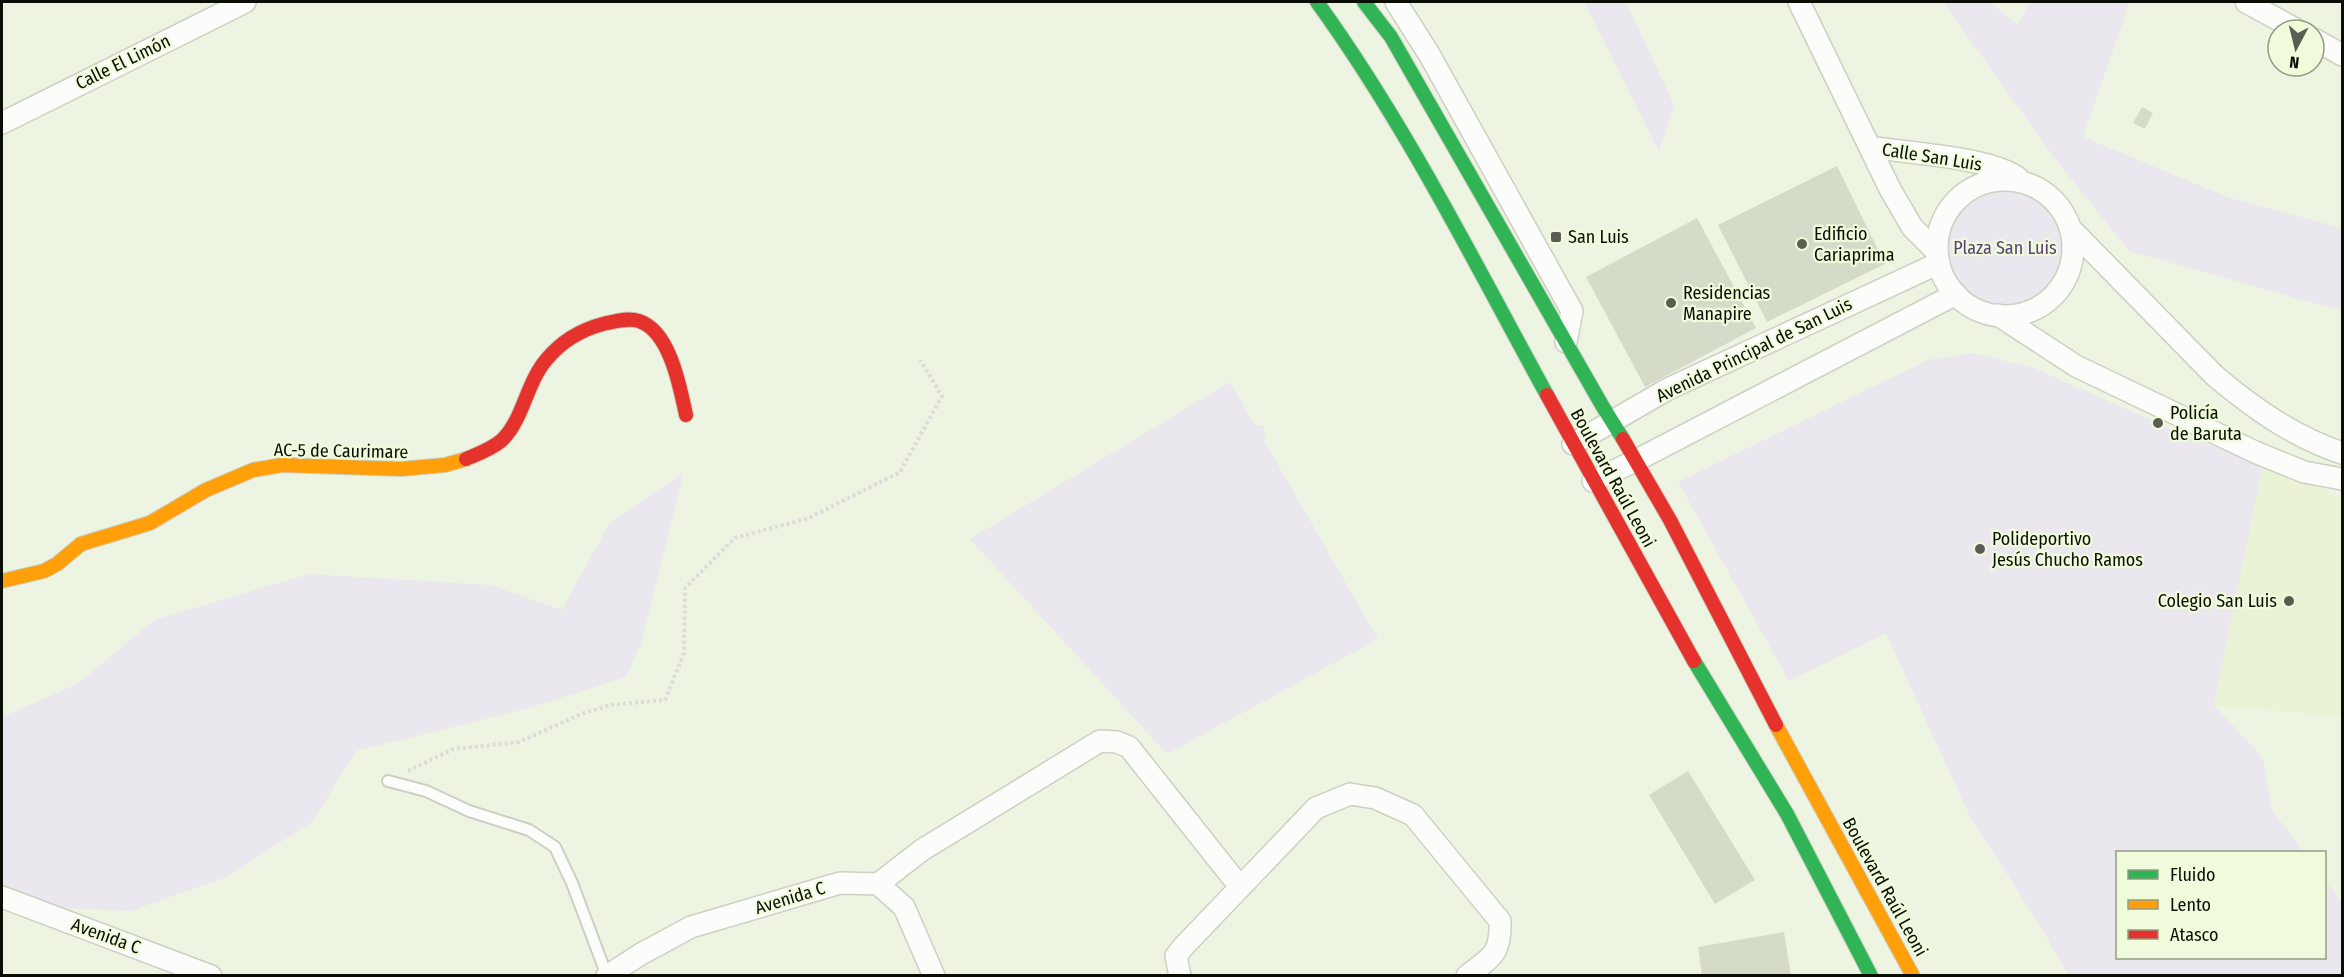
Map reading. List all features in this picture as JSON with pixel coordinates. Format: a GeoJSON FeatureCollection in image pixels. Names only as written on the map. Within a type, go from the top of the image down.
{"type":"FeatureCollection","features":[{"type":"Feature","properties":{"kind":"main road","name":"Boulevard Raúl Leoni"},"geometry":{"type":"LineString","coordinates":[[1317,2],[1357,57],[1410,144],[1593,481],[1713,694],[1787,814],[1871,975]]}},
{"type":"Feature","properties":{"kind":"main road","name":"Boulevard Raúl Leoni"},"geometry":{"type":"LineString","coordinates":[[1364,2],[1391,37],[1613,423],[1637,460],[1753,683],[1913,975]]}},
{"type":"Feature","properties":{"kind":"main road","name":"AC-5 de Caurimare"},"geometry":{"type":"LineString","coordinates":[[2,581],[30,576],[55,566],[78,546],[95,537],[128,531],[151,523],[196,495],[244,473],[274,466],[390,471],[422,469],[455,463],[488,450],[507,436],[542,362],[564,344],[590,328],[617,321],[639,320],[656,332],[674,365],[686,415]]}},
{"type":"Feature","properties":{"kind":"street","name":"Calle El Limón"},"geometry":{"type":"LineString","coordinates":[[2,123],[245,2]]}},
{"type":"Feature","properties":{"kind":"street"},"geometry":{"type":"LineString","coordinates":[[1396,2],[1429,54],[1572,311],[1566,342]]}},
{"type":"Feature","properties":{"kind":"street","name":"Calle San Luis"},"geometry":{"type":"LineString","coordinates":[[1799,2],[1911,227],[1938,258]]}},
{"type":"Feature","properties":{"kind":"street"},"geometry":{"type":"LineString","coordinates":[[2246,2],[2275,18]]}},
{"type":"Feature","properties":{"kind":"street"},"geometry":{"type":"LineString","coordinates":[[2326,46],[2343,55]]}},
{"type":"Feature","properties":{"kind":"street","name":"Calle San Luis"},"geometry":{"type":"LineString","coordinates":[[1870,147],[1954,158],[1985,165],[2014,175],[2026,184]]}},
{"type":"Feature","properties":{"kind":"street"},"geometry":{"type":"LineString","coordinates":[[2070,228],[2072,257],[2062,285],[2052,296],[2027,312],[1998,315],[1975,309],[1956,294],[1942,274],[1938,258],[1940,226],[1953,204],[1963,194],[1987,183],[2013,181],[2041,190],[2054,200],[2070,228],[2215,376],[2238,395],[2300,436],[2343,453]]}},
{"type":"Feature","properties":{"kind":"street","name":"Avenida Principal de San Luis"},"geometry":{"type":"LineString","coordinates":[[1573,444],[1613,423],[1668,389],[1938,258]]}},
{"type":"Feature","properties":{"kind":"street"},"geometry":{"type":"LineString","coordinates":[[1593,481],[1956,294]]}},
{"type":"Feature","properties":{"kind":"street"},"geometry":{"type":"LineString","coordinates":[[1998,315],[2076,366],[2244,447],[2304,472],[2343,479]]}},
{"type":"Feature","properties":{"kind":"street"},"geometry":{"type":"LineString","coordinates":[[934,975],[904,907],[878,884],[922,850],[1100,741],[1117,742],[1128,747],[1240,887]]}},
{"type":"Feature","properties":{"kind":"street"},"geometry":{"type":"LineString","coordinates":[[1180,975],[1176,956],[1240,887],[1316,808],[1350,794],[1375,798],[1413,815],[1500,921],[1501,941],[1492,956],[1467,975]]}},
{"type":"Feature","properties":{"kind":"street","name":"Avenida C"},"geometry":{"type":"LineString","coordinates":[[607,975],[691,927],[840,883],[878,884]]}},
{"type":"Feature","properties":{"kind":"street","name":"Avenida C"},"geometry":{"type":"LineString","coordinates":[[2,897],[211,975]]}},
{"type":"Feature","properties":{"kind":"lane"},"geometry":{"type":"LineString","coordinates":[[388,781],[426,791],[469,812],[529,830],[555,847],[572,883],[607,975]]}},
{"type":"Feature","properties":{"kind":"path"},"geometry":{"type":"LineString","coordinates":[[388,781],[453,749],[519,742],[581,714],[610,705],[665,700],[684,653],[685,588],[735,538],[809,518],[900,472],[942,396],[920,360]]}},
{"type":"Feature","properties":{"kind":"shaded area","name":"Colegio San Luis"},"geometry":{"type":"Polygon","coordinates":[[[2263,465],[2342,497],[2342,717],[2214,705],[2263,465]]]}},
{"type":"Feature","properties":{"kind":"green space"},"geometry":{"type":"Polygon","coordinates":[[[1584,2],[1626,2],[1674,105],[1659,152],[1584,2]]]}},
{"type":"Feature","properties":{"kind":"green space"},"geometry":{"type":"Polygon","coordinates":[[[1943,2],[1990,2],[2017,25],[2030,2],[2126,2],[2129,4],[2083,137],[2230,198],[2342,228],[2342,311],[2129,251],[2056,160],[1943,2]]]}},
{"type":"Feature","properties":{"kind":"green space","name":"Plaza San Luis"},"geometry":{"type":"Polygon","coordinates":[[[2005,180],[2031,186],[2053,200],[2067,222],[2073,248],[2067,274],[2053,296],[2031,310],[2005,316],[1979,310],[1957,296],[1943,274],[1937,248],[1943,222],[1957,200],[1979,186],[2005,180]]]}},
{"type":"Feature","properties":{"kind":"green space","name":"Polideportivo Jesús Chucho Ramos"},"geometry":{"type":"Polygon","coordinates":[[[1973,353],[2034,368],[2182,434],[2263,465],[2214,705],[2263,758],[2272,810],[2303,851],[2116,851],[2116,959],[2326,959],[2326,881],[2342,903],[2342,975],[2068,975],[2038,922],[1971,819],[1886,633],[1789,681],[1678,482],[1928,360],[1973,353]]]}},
{"type":"Feature","properties":{"kind":"green space"},"geometry":{"type":"Polygon","coordinates":[[[1230,382],[1255,425],[1264,425],[1265,442],[1378,639],[1167,754],[970,539],[1230,382]]]}},
{"type":"Feature","properties":{"kind":"green space"},"geometry":{"type":"Polygon","coordinates":[[[684,472],[641,643],[626,677],[529,708],[356,751],[313,821],[227,877],[130,911],[61,908],[2,891],[2,717],[79,683],[154,620],[309,574],[490,585],[562,610],[609,524],[684,472]]]}},
{"type":"Feature","properties":{"kind":"building"},"geometry":{"type":"Polygon","coordinates":[[[2142,107],[2153,113],[2145,129],[2133,123],[2142,107]]]}},
{"type":"Feature","properties":{"kind":"building","name":"Edificio Cariaprima"},"geometry":{"type":"Polygon","coordinates":[[[1837,166],[1885,264],[1767,322],[1718,225],[1837,166]]]}},
{"type":"Feature","properties":{"kind":"building","name":"Residencias Manapire"},"geometry":{"type":"Polygon","coordinates":[[[1697,218],[1756,328],[1645,387],[1586,277],[1697,218]]]}},
{"type":"Feature","properties":{"kind":"building"},"geometry":{"type":"Polygon","coordinates":[[[1688,771],[1755,880],[1715,904],[1649,795],[1688,771]]]}},
{"type":"Feature","properties":{"kind":"building"},"geometry":{"type":"Polygon","coordinates":[[[1784,932],[1791,976],[1702,976],[1698,947],[1784,932]]]}},
{"type":"Feature","properties":{"kind":"traffic: fast"},"geometry":{"type":"LineString","coordinates":[[1317,2],[1410,145],[1547,395]]}},
{"type":"Feature","properties":{"kind":"traffic: fast"},"geometry":{"type":"LineString","coordinates":[[1364,2],[1391,37],[1623,439]]}},
{"type":"Feature","properties":{"kind":"traffic: fast"},"geometry":{"type":"LineString","coordinates":[[1694,661],[1787,814],[1871,976]]}},
{"type":"Feature","properties":{"kind":"traffic: slow"},"geometry":{"type":"LineString","coordinates":[[2,581],[44,571],[57,564],[81,544],[150,523],[206,490],[253,470],[282,465],[401,469],[445,465],[466,459]]}},
{"type":"Feature","properties":{"kind":"traffic: slow"},"geometry":{"type":"LineString","coordinates":[[1776,725],[1913,976]]}},
{"type":"Feature","properties":{"kind":"traffic: jam"},"geometry":{"type":"LineString","coordinates":[[466,459],[494,446],[509,432],[539,370],[558,348],[586,330],[616,321],[639,321],[659,336],[672,361],[686,415]]}},
{"type":"Feature","properties":{"kind":"traffic: jam"},"geometry":{"type":"LineString","coordinates":[[1547,395],[1694,661]]}},
{"type":"Feature","properties":{"kind":"traffic: jam"},"geometry":{"type":"LineString","coordinates":[[1623,439],[1670,520],[1776,725]]}},
{"type":"Feature","properties":{"kind":"place","name":"San Luis"},"geometry":{"type":"Point","coordinates":[1556,237]}},
{"type":"Feature","properties":{"kind":"place","name":"Edificio Cariaprima"},"geometry":{"type":"Point","coordinates":[1802,244]}},
{"type":"Feature","properties":{"kind":"place","name":"Residencias Manapire"},"geometry":{"type":"Point","coordinates":[1671,303]}},
{"type":"Feature","properties":{"kind":"place","name":"Policía de Baruta"},"geometry":{"type":"Point","coordinates":[2158,423]}},
{"type":"Feature","properties":{"kind":"place","name":"Polideportivo Jesús Chucho Ramos"},"geometry":{"type":"Point","coordinates":[1980,549]}},
{"type":"Feature","properties":{"kind":"place","name":"Colegio San Luis"},"geometry":{"type":"Point","coordinates":[2289,601]}}]}
